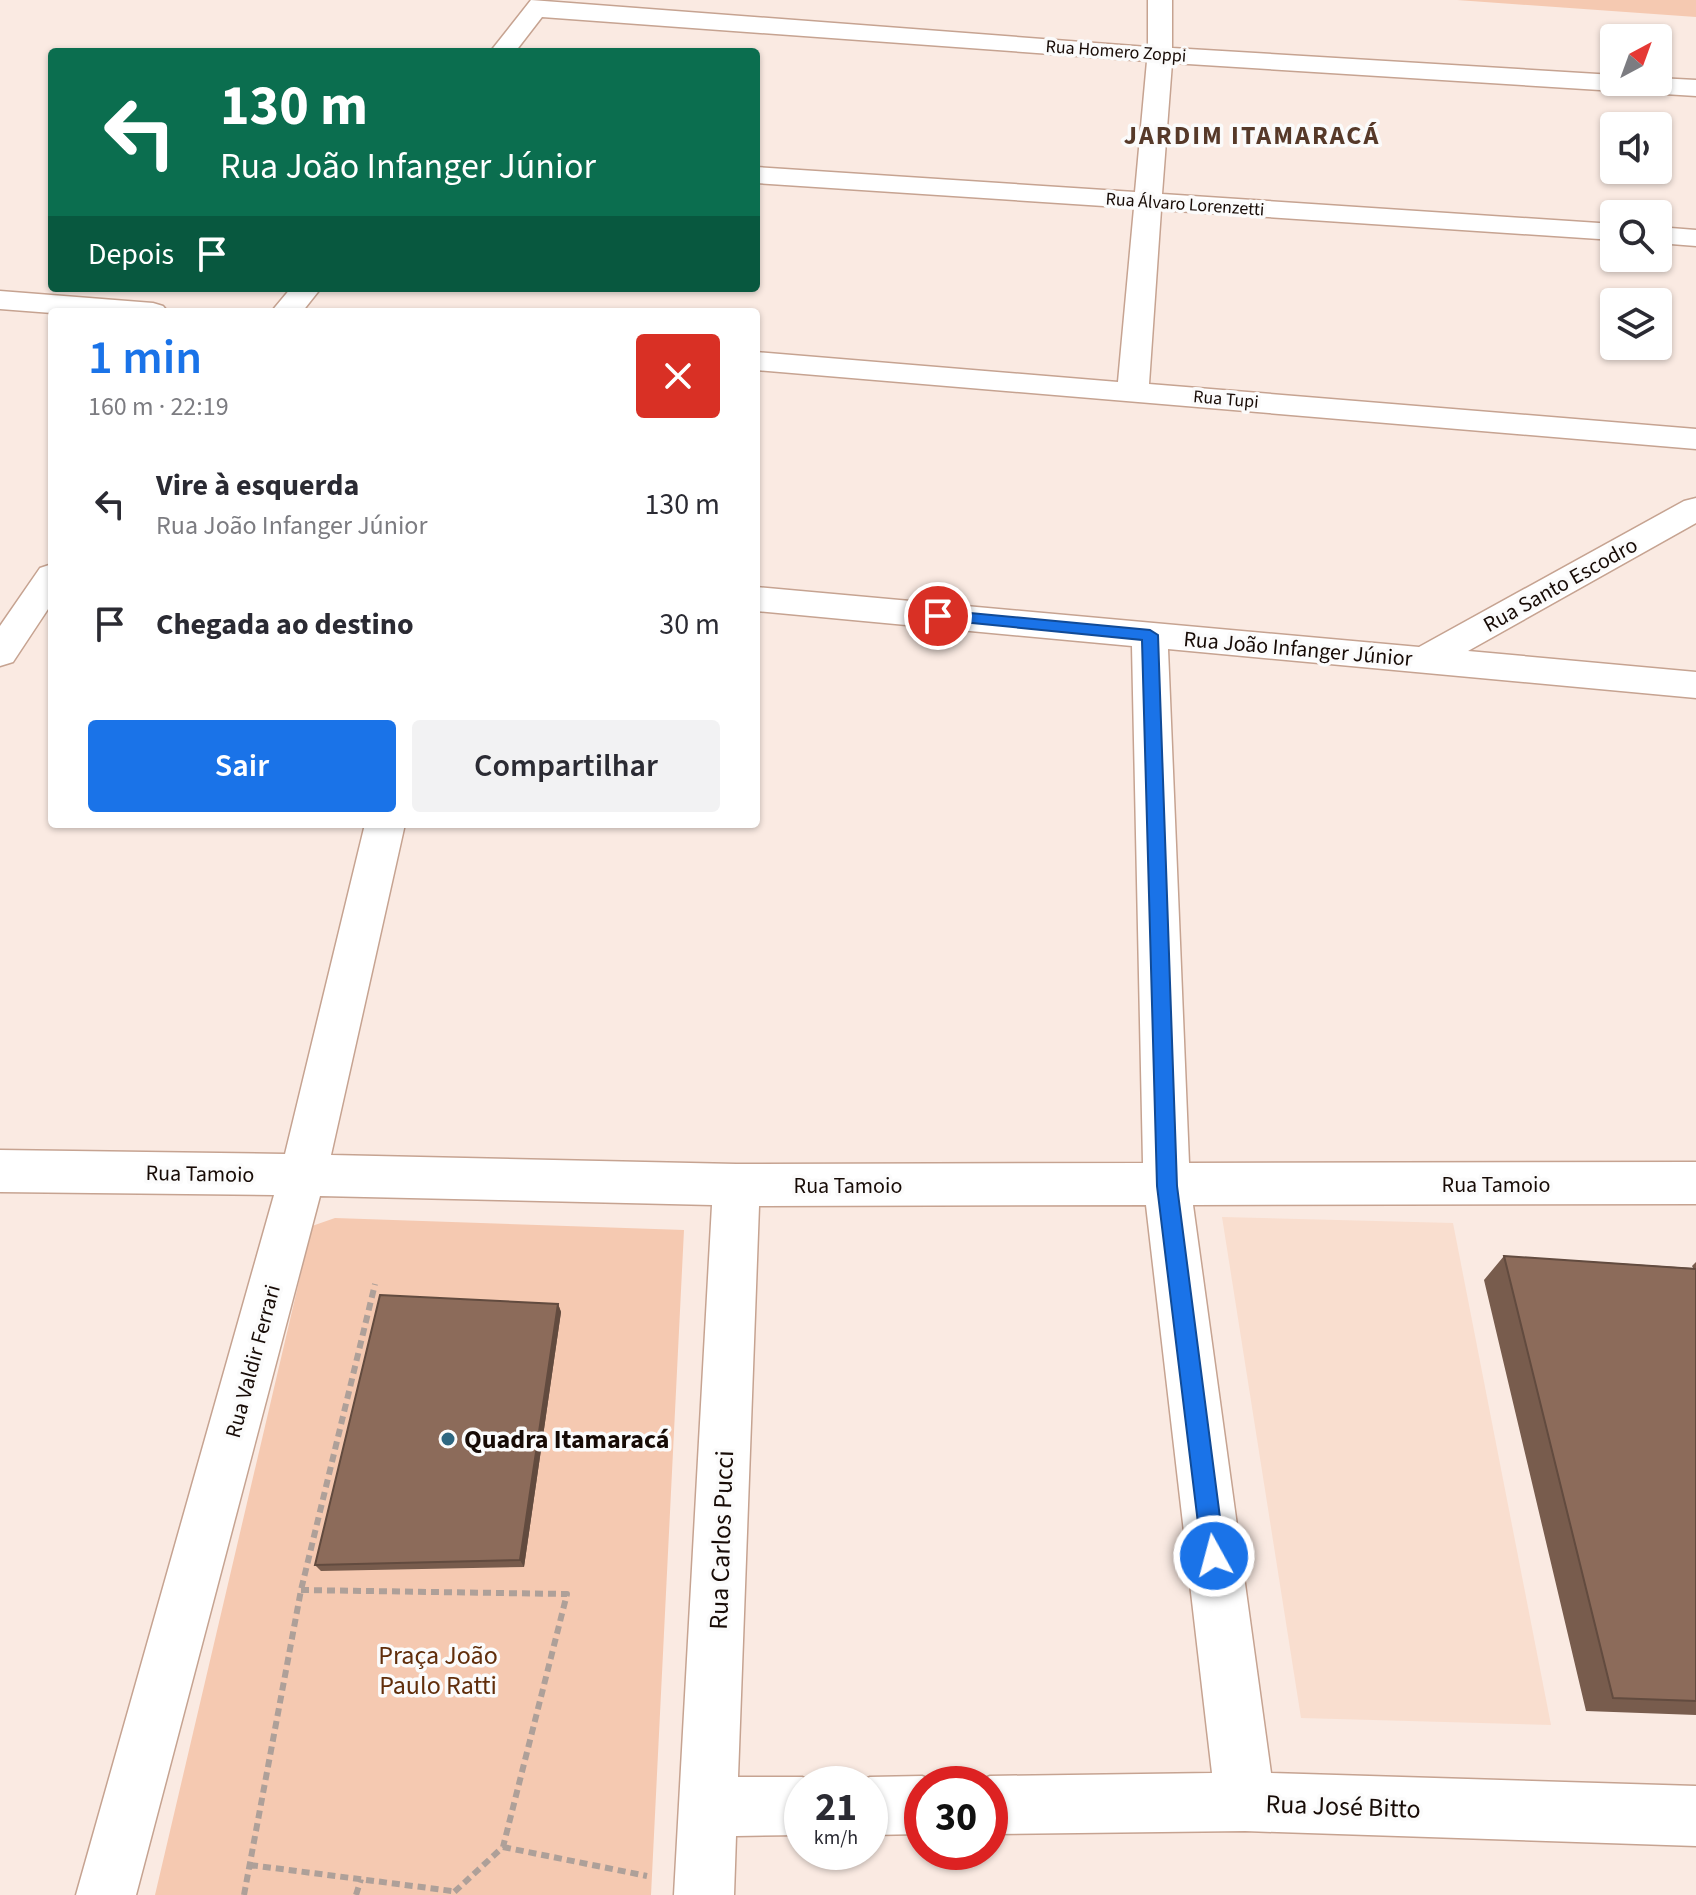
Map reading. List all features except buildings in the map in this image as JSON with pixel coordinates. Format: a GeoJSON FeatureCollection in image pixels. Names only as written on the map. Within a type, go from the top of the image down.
{"type":"FeatureCollection","features":[{"type":"Feature","properties":{"kind":"street"},"geometry":{"type":"LineString","coordinates":[[1133,391],[1150,202],[1160,55],[1160,0]]}},
{"type":"Feature","properties":{"kind":"street"},"geometry":{"type":"LineString","coordinates":[[505,48],[540,5]]}},
{"type":"Feature","properties":{"kind":"street","name":"Rua Homero Zoppi"},"geometry":{"type":"LineString","coordinates":[[540,5],[1160,55],[1696,88]]}},
{"type":"Feature","properties":{"kind":"street","name":"Rua Álvaro Lorenzetti"},"geometry":{"type":"LineString","coordinates":[[760,175],[1600,231]]}},
{"type":"Feature","properties":{"kind":"street"},"geometry":{"type":"LineString","coordinates":[[1672,236],[1696,238]]}},
{"type":"Feature","properties":{"kind":"street"},"geometry":{"type":"LineString","coordinates":[[290,308],[304,292]]}},
{"type":"Feature","properties":{"kind":"street"},"geometry":{"type":"LineString","coordinates":[[0,300],[102,308]]}},
{"type":"Feature","properties":{"kind":"street","name":"Rua Tupi"},"geometry":{"type":"LineString","coordinates":[[760,361],[1696,439]]}},
{"type":"Feature","properties":{"kind":"street","name":"Rua Santo Escodro"},"geometry":{"type":"LineString","coordinates":[[1424,660],[1696,509]]}},
{"type":"Feature","properties":{"kind":"street"},"geometry":{"type":"LineString","coordinates":[[0,653],[48,582]]}},
{"type":"Feature","properties":{"kind":"street","name":"Rua João Infanger Júnior"},"geometry":{"type":"LineString","coordinates":[[760,599],[1696,685]]}},
{"type":"Feature","properties":{"kind":"street"},"geometry":{"type":"LineString","coordinates":[[1150,635],[1167,1186],[1245,1802]]}},
{"type":"Feature","properties":{"kind":"street","name":"Rua Valdir Ferrari"},"geometry":{"type":"LineString","coordinates":[[106,1895],[303,1174],[384,828]]}},
{"type":"Feature","properties":{"kind":"street","name":"Rua Tamoio"},"geometry":{"type":"LineString","coordinates":[[0,1171],[303,1174],[736,1185],[1696,1183]]}},
{"type":"Feature","properties":{"kind":"street","name":"Rua Carlos Pucci"},"geometry":{"type":"LineString","coordinates":[[704,1895],[736,1185]]}},
{"type":"Feature","properties":{"kind":"street","name":"Rua José Bitto"},"geometry":{"type":"LineString","coordinates":[[1008,1805],[1245,1802],[1696,1816]]}},
{"type":"Feature","properties":{"kind":"street"},"geometry":{"type":"LineString","coordinates":[[710,1807],[784,1806]]}},
{"type":"Feature","properties":{"kind":"path"},"geometry":{"type":"LineString","coordinates":[[244,1895],[301,1590],[375,1284]]}},
{"type":"Feature","properties":{"kind":"path"},"geometry":{"type":"LineString","coordinates":[[250,1865],[452,1893],[503,1847],[567,1594],[301,1590]]}},
{"type":"Feature","properties":{"kind":"path"},"geometry":{"type":"LineString","coordinates":[[503,1847],[652,1877]]}},
{"type":"Feature","properties":{"kind":"path"},"geometry":{"type":"LineString","coordinates":[[356,1895],[361,1879]]}},
{"type":"Feature","properties":{"kind":"shaded area"},"geometry":{"type":"Polygon","coordinates":[[[1222,1217],[1453,1223],[1551,1725],[1301,1718],[1222,1217]]]}},
{"type":"Feature","properties":{"kind":"green space"},"geometry":{"type":"Polygon","coordinates":[[[1457,0],[1696,0],[1696,17],[1457,0]]]}},
{"type":"Feature","properties":{"kind":"green space","name":"Praça João Paulo Ratti"},"geometry":{"type":"Polygon","coordinates":[[[335,1218],[684,1230],[651,1895],[155,1895],[312,1226],[335,1218]]]}},
{"type":"Feature","properties":{"kind":"place","name":"Quadra Itamaracá"},"geometry":{"type":"Point","coordinates":[448,1439]}},
{"type":"Feature","properties":{"kind":"district","name":"JARDIM ITAMARACÁ"},"geometry":{"type":"Point","coordinates":[1252,135]}},
{"type":"Feature","properties":{"kind":"route"},"geometry":{"type":"LineString","coordinates":[[938,616],[1150,635],[1167,1186],[1214,1556]]}}]}
